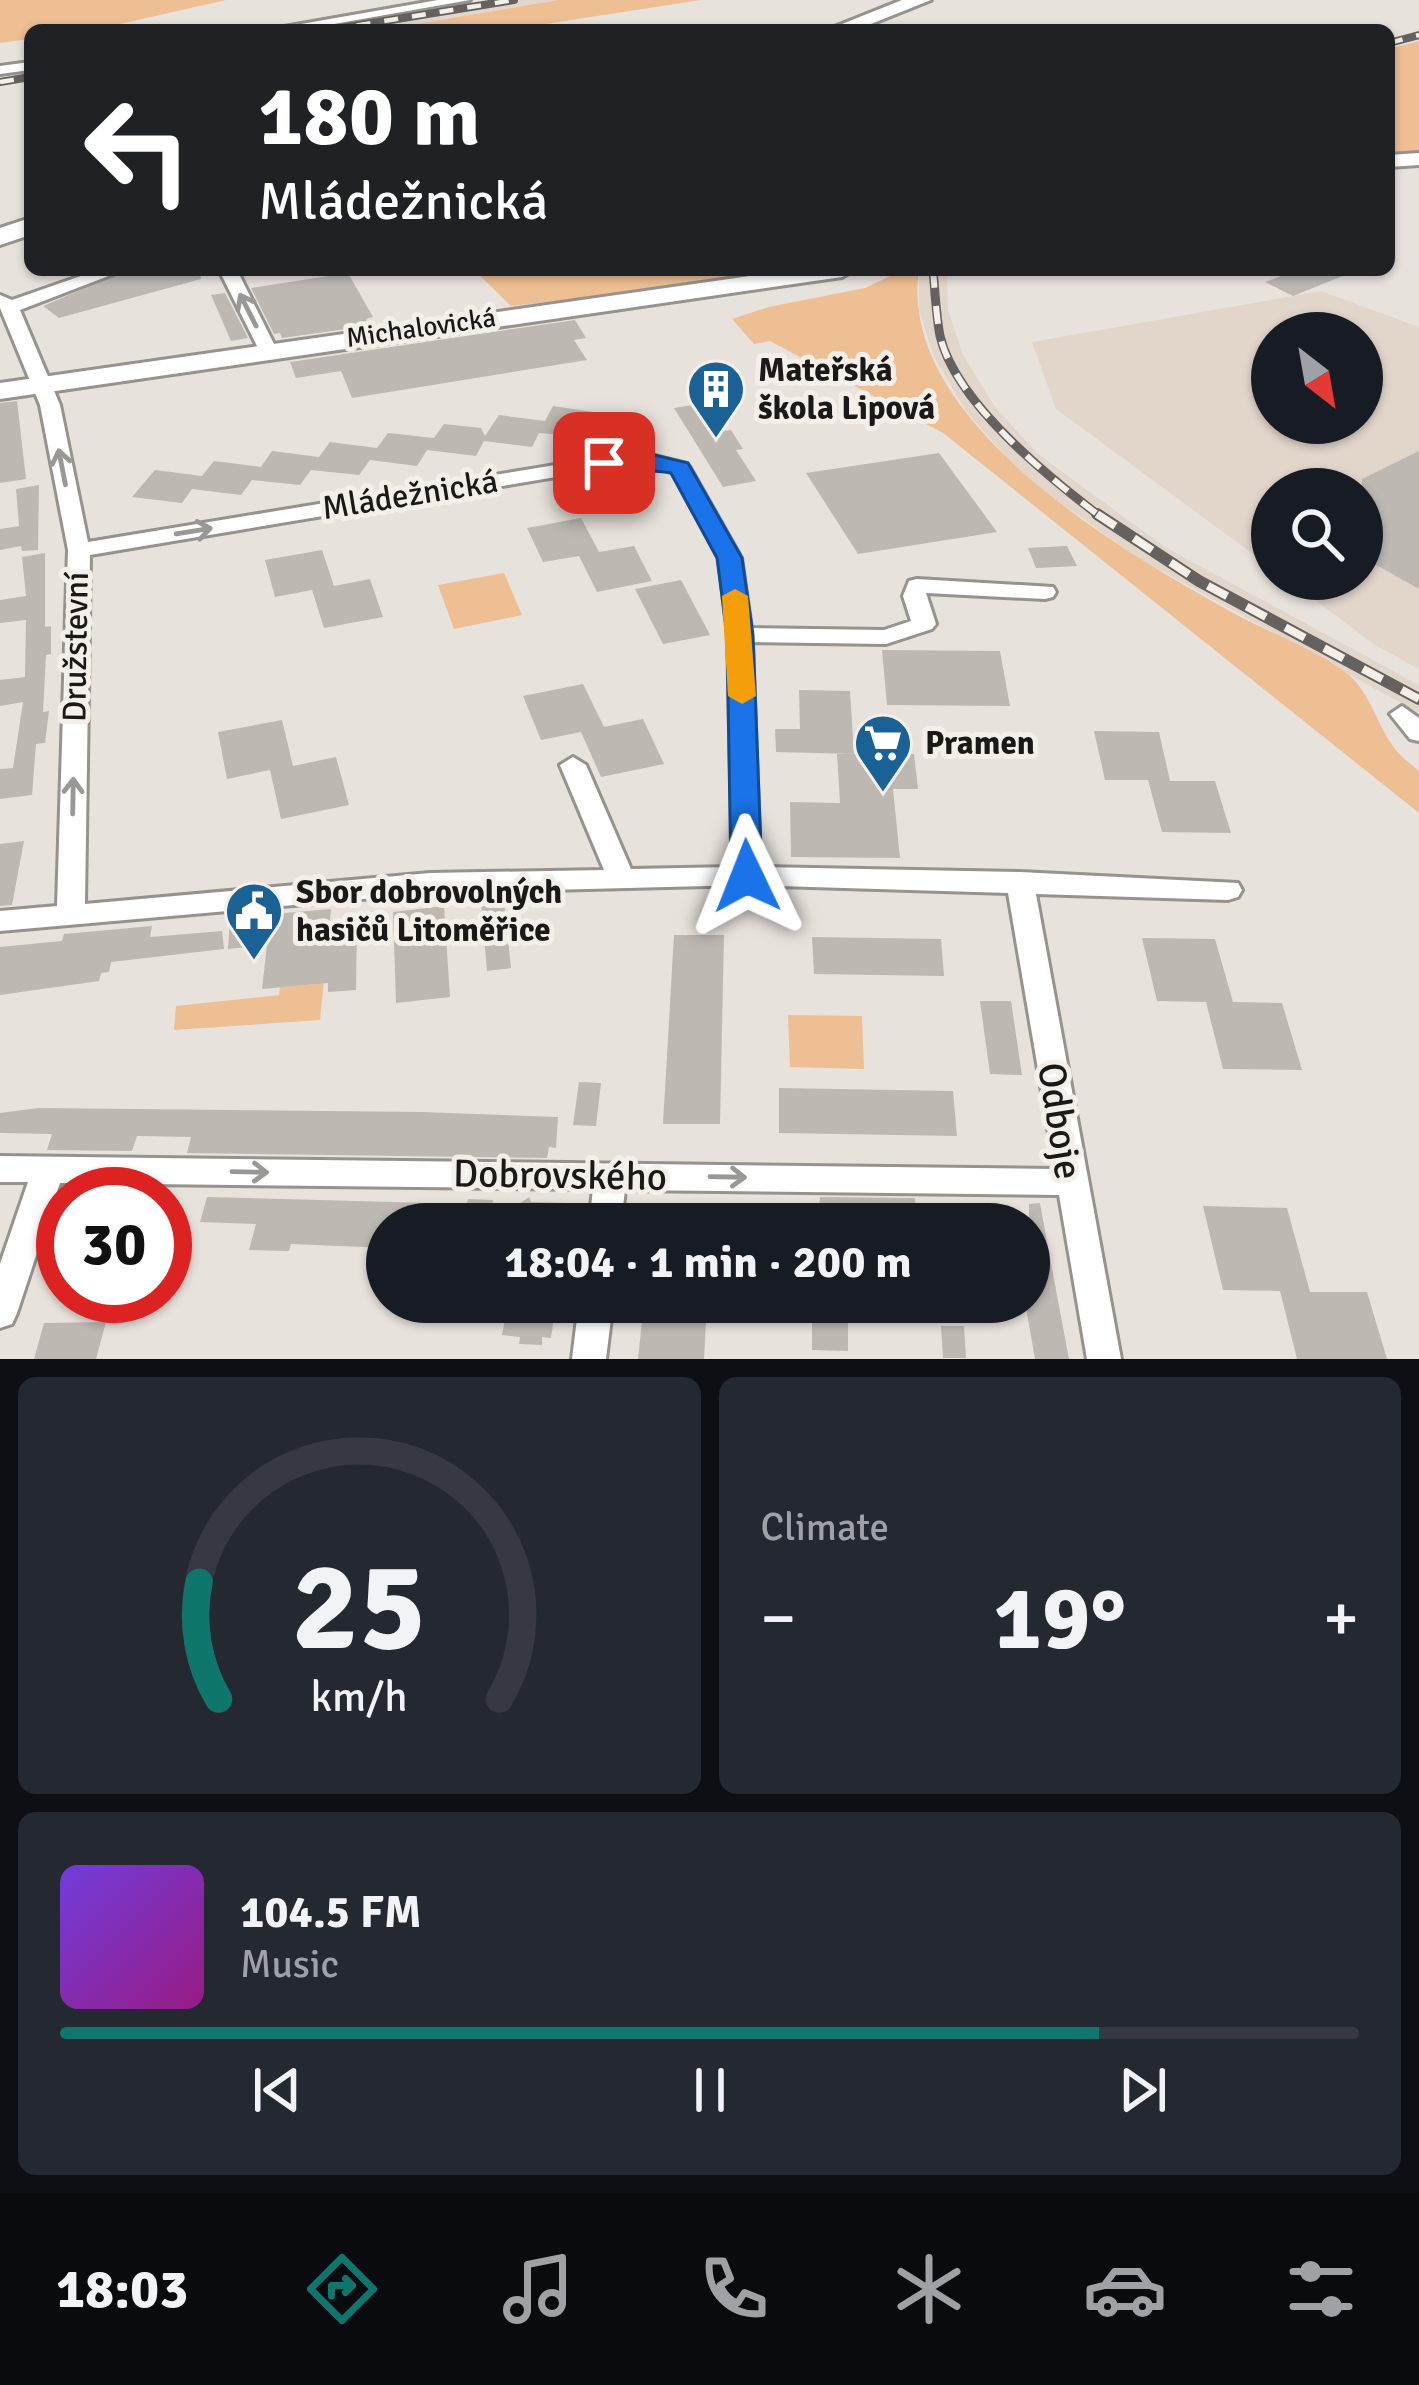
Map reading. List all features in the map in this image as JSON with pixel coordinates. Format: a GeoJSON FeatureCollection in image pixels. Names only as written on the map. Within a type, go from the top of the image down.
{"type":"FeatureCollection","features":[{"type":"Feature","properties":{"kind":"main road"},"geometry":{"type":"LineString","coordinates":[[854,24],[921,0]]}},
{"type":"Feature","properties":{"kind":"street"},"geometry":{"type":"LineString","coordinates":[[312,24],[464,0]]}},
{"type":"Feature","properties":{"kind":"street"},"geometry":{"type":"LineString","coordinates":[[5,303],[95,276]]}},
{"type":"Feature","properties":{"kind":"street"},"geometry":{"type":"LineString","coordinates":[[231,276],[268,350]]}},
{"type":"Feature","properties":{"kind":"street","name":"Michalovická"},"geometry":{"type":"LineString","coordinates":[[0,392],[799,276]]}},
{"type":"Feature","properties":{"kind":"street","name":"Družstevní"},"geometry":{"type":"LineString","coordinates":[[5,303],[42,385],[79,550],[71,913]]}},
{"type":"Feature","properties":{"kind":"street","name":"Mládežnická"},"geometry":{"type":"LineString","coordinates":[[79,550],[604,463],[646,460],[680,468],[730,558],[740,635],[747,876]]}},
{"type":"Feature","properties":{"kind":"street"},"geometry":{"type":"LineString","coordinates":[[740,635],[886,637],[925,624],[914,596],[917,586],[1045,592]]}},
{"type":"Feature","properties":{"kind":"street"},"geometry":{"type":"LineString","coordinates":[[573,765],[622,879]]}},
{"type":"Feature","properties":{"kind":"street"},"geometry":{"type":"LineString","coordinates":[[0,921],[430,883],[747,876],[1228,890]]}},
{"type":"Feature","properties":{"kind":"street","name":"Odboje"},"geometry":{"type":"LineString","coordinates":[[1021,882],[1070,1182],[1105,1359]]}},
{"type":"Feature","properties":{"kind":"street","name":"Dobrovského"},"geometry":{"type":"LineString","coordinates":[[0,1169],[36,1169]]}},
{"type":"Feature","properties":{"kind":"street","name":"Dobrovského"},"geometry":{"type":"LineString","coordinates":[[192,1171],[1070,1182]]}},
{"type":"Feature","properties":{"kind":"street"},"geometry":{"type":"LineString","coordinates":[[608,1203],[611,1176]]}},
{"type":"Feature","properties":{"kind":"street"},"geometry":{"type":"LineString","coordinates":[[0,1313],[36,1207]]}},
{"type":"Feature","properties":{"kind":"street"},"geometry":{"type":"LineString","coordinates":[[589,1359],[593,1323]]}},
{"type":"Feature","properties":{"kind":"shaded area"},"geometry":{"type":"Polygon","coordinates":[[[0,0],[226,0],[120,24],[24,24],[24,40],[0,43],[0,0]]]}},
{"type":"Feature","properties":{"kind":"shaded area"},"geometry":{"type":"Polygon","coordinates":[[[489,0],[559,0],[416,24],[339,24],[489,0]]]}},
{"type":"Feature","properties":{"kind":"shaded area"},"geometry":{"type":"Polygon","coordinates":[[[559,0],[701,0],[545,24],[416,24],[559,0]]]}},
{"type":"Feature","properties":{"kind":"shaded area"},"geometry":{"type":"Polygon","coordinates":[[[1419,41],[1419,151],[1395,153],[1395,47],[1419,41]]]}},
{"type":"Feature","properties":{"kind":"shaded area"},"geometry":{"type":"Polygon","coordinates":[[[480,276],[768,276],[749,280],[511,306],[480,276]]]}},
{"type":"Feature","properties":{"kind":"shaded area"},"geometry":{"type":"Polygon","coordinates":[[[890,276],[919,276],[922,326],[943,379],[980,430],[1028,477],[1137,557],[1350,676],[1395,750],[1419,771],[1419,813],[943,433],[770,341],[754,344],[732,319],[865,288],[890,276]]]}},
{"type":"Feature","properties":{"kind":"shaded area"},"geometry":{"type":"Polygon","coordinates":[[[919,276],[947,276],[948,310],[963,355],[995,407],[1038,454],[1165,547],[1251,594],[1251,600],[1263,600],[1419,685],[1419,713],[1140,559],[1046,493],[966,411],[934,357],[919,310],[919,276]]]}},
{"type":"Feature","properties":{"kind":"shaded area"},"geometry":{"type":"Polygon","coordinates":[[[1321,291],[1378,312],[1251,312],[1251,444],[1383,444],[1383,314],[1419,327],[1419,669],[1375,645],[1315,600],[1383,600],[1383,468],[1251,468],[1251,553],[1056,409],[1032,342],[1321,291]]]}},
{"type":"Feature","properties":{"kind":"shaded area"},"geometry":{"type":"Polygon","coordinates":[[[504,573],[522,615],[454,629],[438,585],[504,573]]]}},
{"type":"Feature","properties":{"kind":"shaded area"},"geometry":{"type":"Polygon","coordinates":[[[328,940],[320,1020],[174,1030],[176,1006],[279,995],[280,987],[317,984],[328,940]]]}},
{"type":"Feature","properties":{"kind":"shaded area"},"geometry":{"type":"Polygon","coordinates":[[[788,1015],[862,1016],[864,1069],[790,1067],[788,1015]]]}},
{"type":"Feature","properties":{"kind":"building"},"geometry":{"type":"Polygon","coordinates":[[[114,276],[201,276],[59,318],[43,306],[114,276]]]}},
{"type":"Feature","properties":{"kind":"building"},"geometry":{"type":"Polygon","coordinates":[[[350,276],[373,317],[366,319],[368,326],[282,338],[274,334],[251,288],[350,276]]]}},
{"type":"Feature","properties":{"kind":"building"},"geometry":{"type":"Polygon","coordinates":[[[1281,276],[1343,276],[1293,296],[1265,282],[1281,276]]]}},
{"type":"Feature","properties":{"kind":"building"},"geometry":{"type":"Polygon","coordinates":[[[225,293],[248,338],[231,341],[211,295],[225,293]]]}},
{"type":"Feature","properties":{"kind":"building"},"geometry":{"type":"Polygon","coordinates":[[[575,320],[586,338],[574,340],[587,360],[352,398],[341,371],[296,378],[290,362],[575,320]]]}},
{"type":"Feature","properties":{"kind":"building"},"geometry":{"type":"Polygon","coordinates":[[[17,401],[26,479],[0,483],[0,403],[17,401]]]}},
{"type":"Feature","properties":{"kind":"building","name":"Mateřská škola Lipová"},"geometry":{"type":"Polygon","coordinates":[[[705,403],[724,431],[731,430],[743,449],[736,450],[756,481],[723,487],[674,408],[705,403]]]}},
{"type":"Feature","properties":{"kind":"building"},"geometry":{"type":"Polygon","coordinates":[[[553,406],[600,413],[588,437],[539,433],[532,447],[484,441],[476,456],[427,450],[417,466],[370,460],[359,475],[311,470],[300,485],[252,480],[241,495],[192,489],[182,503],[132,497],[155,470],[202,476],[214,461],[261,467],[272,451],[319,457],[330,442],[377,448],[388,433],[434,438],[444,424],[481,428],[485,436],[499,415],[545,421],[553,406]]]}},
{"type":"Feature","properties":{"kind":"building"},"geometry":{"type":"Polygon","coordinates":[[[1419,451],[1419,589],[1383,569],[1383,469],[1419,451]]]}},
{"type":"Feature","properties":{"kind":"building"},"geometry":{"type":"Polygon","coordinates":[[[939,453],[997,532],[858,554],[806,473],[939,453]]]}},
{"type":"Feature","properties":{"kind":"building"},"geometry":{"type":"Polygon","coordinates":[[[39,485],[38,550],[22,551],[21,546],[0,550],[0,529],[19,526],[16,489],[39,485]]]}},
{"type":"Feature","properties":{"kind":"building"},"geometry":{"type":"Polygon","coordinates":[[[581,518],[599,552],[634,546],[652,581],[597,592],[579,556],[543,562],[527,528],[581,518]]]}},
{"type":"Feature","properties":{"kind":"building"},"geometry":{"type":"Polygon","coordinates":[[[1067,546],[1077,566],[1036,568],[1028,548],[1067,546]]]}},
{"type":"Feature","properties":{"kind":"building"},"geometry":{"type":"Polygon","coordinates":[[[322,550],[334,586],[370,579],[383,617],[324,628],[312,590],[275,597],[265,560],[322,550]]]}},
{"type":"Feature","properties":{"kind":"building"},"geometry":{"type":"Polygon","coordinates":[[[45,553],[45,627],[51,626],[51,654],[46,655],[43,712],[49,711],[45,743],[36,744],[32,795],[0,799],[0,769],[13,768],[23,702],[0,706],[0,680],[25,677],[26,620],[0,623],[0,600],[26,596],[22,557],[45,553]]]}},
{"type":"Feature","properties":{"kind":"building"},"geometry":{"type":"Polygon","coordinates":[[[681,580],[710,635],[663,644],[635,589],[681,580]]]}},
{"type":"Feature","properties":{"kind":"building"},"geometry":{"type":"Polygon","coordinates":[[[882,650],[1000,651],[1010,706],[887,705],[882,650]]]}},
{"type":"Feature","properties":{"kind":"building"},"geometry":{"type":"Polygon","coordinates":[[[583,684],[604,727],[643,719],[664,764],[601,777],[581,732],[541,740],[523,696],[583,684]]]}},
{"type":"Feature","properties":{"kind":"building"},"geometry":{"type":"Polygon","coordinates":[[[799,690],[850,691],[854,754],[776,752],[775,729],[800,729],[799,690]]]}},
{"type":"Feature","properties":{"kind":"building"},"geometry":{"type":"Polygon","coordinates":[[[282,720],[293,766],[336,757],[349,805],[281,819],[270,770],[227,779],[218,732],[282,720]]]}},
{"type":"Feature","properties":{"kind":"building"},"geometry":{"type":"Polygon","coordinates":[[[1094,731],[1159,732],[1170,781],[1215,781],[1231,833],[1162,832],[1148,780],[1105,780],[1094,731]]]}},
{"type":"Feature","properties":{"kind":"building"},"geometry":{"type":"Polygon","coordinates":[[[837,754],[914,754],[918,789],[893,789],[900,858],[791,857],[790,802],[840,803],[837,754]]]}},
{"type":"Feature","properties":{"kind":"building"},"geometry":{"type":"Polygon","coordinates":[[[24,841],[12,905],[0,906],[0,844],[24,841]]]}},
{"type":"Feature","properties":{"kind":"building"},"geometry":{"type":"Polygon","coordinates":[[[504,901],[511,968],[487,971],[481,903],[504,901]]]}},
{"type":"Feature","properties":{"kind":"building"},"geometry":{"type":"Polygon","coordinates":[[[444,906],[450,997],[396,1003],[393,912],[444,906]]]}},
{"type":"Feature","properties":{"kind":"building"},"geometry":{"type":"Polygon","coordinates":[[[331,909],[330,921],[357,918],[356,990],[328,992],[328,983],[262,989],[267,945],[228,949],[230,918],[331,909]]]}},
{"type":"Feature","properties":{"kind":"building"},"geometry":{"type":"Polygon","coordinates":[[[152,926],[150,937],[222,931],[224,949],[111,962],[109,972],[101,973],[99,981],[0,995],[0,947],[62,941],[64,934],[152,926]]]}},
{"type":"Feature","properties":{"kind":"building"},"geometry":{"type":"Polygon","coordinates":[[[674,935],[724,935],[720,1124],[663,1124],[674,935]]]}},
{"type":"Feature","properties":{"kind":"building"},"geometry":{"type":"Polygon","coordinates":[[[812,937],[941,939],[944,976],[814,974],[812,937]]]}},
{"type":"Feature","properties":{"kind":"building"},"geometry":{"type":"Polygon","coordinates":[[[1142,938],[1215,939],[1233,1002],[1282,1003],[1302,1070],[1223,1069],[1206,1002],[1157,1001],[1142,938]]]}},
{"type":"Feature","properties":{"kind":"building"},"geometry":{"type":"Polygon","coordinates":[[[980,1001],[1011,1001],[1022,1075],[990,1074],[980,1001]]]}},
{"type":"Feature","properties":{"kind":"building"},"geometry":{"type":"Polygon","coordinates":[[[579,1082],[601,1083],[596,1126],[573,1125],[579,1082]]]}},
{"type":"Feature","properties":{"kind":"building"},"geometry":{"type":"Polygon","coordinates":[[[779,1088],[953,1091],[957,1136],[779,1133],[779,1088]]]}},
{"type":"Feature","properties":{"kind":"building"},"geometry":{"type":"Polygon","coordinates":[[[38,1108],[558,1117],[556,1148],[549,1147],[547,1158],[187,1153],[191,1137],[137,1136],[132,1151],[47,1150],[52,1134],[0,1133],[0,1113],[38,1108]]]}},
{"type":"Feature","properties":{"kind":"building"},"geometry":{"type":"Polygon","coordinates":[[[207,1197],[430,1203],[366,1203],[366,1247],[291,1244],[289,1251],[249,1250],[256,1224],[200,1222],[207,1197]]]}},
{"type":"Feature","properties":{"kind":"building"},"geometry":{"type":"Polygon","coordinates":[[[820,1197],[915,1198],[915,1203],[820,1203],[820,1197]]]}},
{"type":"Feature","properties":{"kind":"building"},"geometry":{"type":"Polygon","coordinates":[[[1203,1206],[1287,1208],[1310,1292],[1367,1292],[1387,1359],[1297,1359],[1280,1291],[1223,1290],[1203,1206]]]}},
{"type":"Feature","properties":{"kind":"building"},"geometry":{"type":"Polygon","coordinates":[[[1050,1257],[1069,1359],[1035,1359],[1029,1323],[1050,1323],[1050,1257]]]}},
{"type":"Feature","properties":{"kind":"building"},"geometry":{"type":"Polygon","coordinates":[[[44,1323],[106,1323],[96,1359],[34,1359],[44,1323]]]}},
{"type":"Feature","properties":{"kind":"building"},"geometry":{"type":"Polygon","coordinates":[[[504,1323],[553,1323],[551,1338],[542,1337],[542,1345],[519,1344],[520,1337],[502,1335],[504,1323]]]}},
{"type":"Feature","properties":{"kind":"building"},"geometry":{"type":"Polygon","coordinates":[[[642,1323],[706,1323],[704,1359],[638,1359],[642,1323]]]}},
{"type":"Feature","properties":{"kind":"building"},"geometry":{"type":"Polygon","coordinates":[[[812,1323],[848,1323],[848,1351],[812,1350],[812,1323]]]}},
{"type":"Feature","properties":{"kind":"building"},"geometry":{"type":"Polygon","coordinates":[[[941,1326],[964,1326],[966,1358],[943,1358],[941,1326]]]}},
{"type":"Feature","properties":{"kind":"railway"},"geometry":{"type":"LineString","coordinates":[[366,24],[514,0]]}},
{"type":"Feature","properties":{"kind":"railway"},"geometry":{"type":"LineString","coordinates":[[1395,41],[1419,35]]}},
{"type":"Feature","properties":{"kind":"railway"},"geometry":{"type":"LineString","coordinates":[[0,82],[24,78]]}},
{"type":"Feature","properties":{"kind":"railway"},"geometry":{"type":"LineString","coordinates":[[934,276],[940,336],[964,387],[1007,437],[1098,515]]}},
{"type":"Feature","properties":{"kind":"railway"},"geometry":{"type":"LineString","coordinates":[[1098,515],[1199,581],[1419,699]]}},
{"type":"Feature","properties":{"kind":"slow traffic"},"geometry":{"type":"LineString","coordinates":[[735,596],[742,696]]}},
{"type":"Feature","properties":{"kind":"place","name":"Mateřská škola Lipová"},"geometry":{"type":"Point","coordinates":[716,440]}},
{"type":"Feature","properties":{"kind":"place","name":"Pramen"},"geometry":{"type":"Point","coordinates":[883,794]}},
{"type":"Feature","properties":{"kind":"place","name":"Sbor dobrovolných hasičů Litoměřice"},"geometry":{"type":"Point","coordinates":[254,962]}},
{"type":"Feature","properties":{"kind":"route"},"geometry":{"type":"LineString","coordinates":[[604,463],[646,460],[680,468],[730,558],[740,635],[747,876]]}}]}
